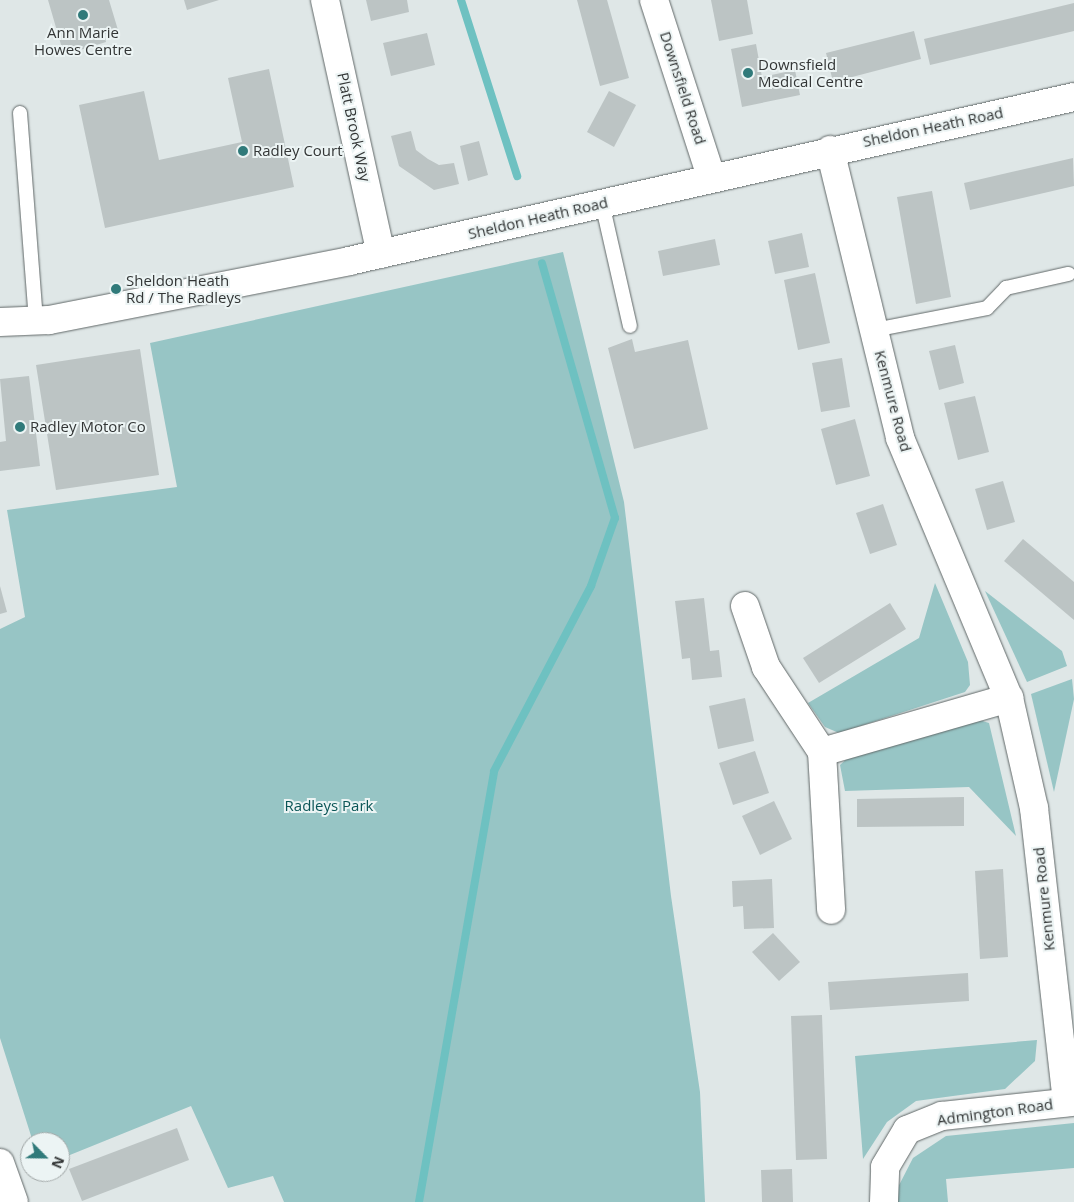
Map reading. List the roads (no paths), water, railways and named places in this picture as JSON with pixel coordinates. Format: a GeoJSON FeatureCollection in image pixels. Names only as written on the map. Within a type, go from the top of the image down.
{"type":"FeatureCollection","features":[{"type":"Feature","properties":{"kind":"street","name":"Platt Brook Way"},"geometry":{"type":"LineString","coordinates":[[326,0],[381,254]]}},
{"type":"Feature","properties":{"kind":"street","name":"Downsfield Road"},"geometry":{"type":"LineString","coordinates":[[654,0],[711,176]]}},
{"type":"Feature","properties":{"kind":"street","name":"Sheldon Heath Road"},"geometry":{"type":"LineString","coordinates":[[0,322],[36,321],[381,254],[711,176],[1074,97]]}},
{"type":"Feature","properties":{"kind":"street","name":"Kenmure Road"},"geometry":{"type":"LineString","coordinates":[[830,150],[900,438],[1009,698],[1034,808],[1070,1102]]}},
{"type":"Feature","properties":{"kind":"street"},"geometry":{"type":"LineString","coordinates":[[745,606],[766,667],[822,752],[831,910]]}},
{"type":"Feature","properties":{"kind":"street"},"geometry":{"type":"LineString","coordinates":[[822,752],[1009,698]]}},
{"type":"Feature","properties":{"kind":"street","name":"Admington Road"},"geometry":{"type":"LineString","coordinates":[[884,1202],[885,1167],[907,1130],[942,1116],[1070,1102]]}},
{"type":"Feature","properties":{"kind":"street"},"geometry":{"type":"LineString","coordinates":[[0,1163],[14,1202]]}},
{"type":"Feature","properties":{"kind":"lane"},"geometry":{"type":"LineString","coordinates":[[20,113],[36,321]]}},
{"type":"Feature","properties":{"kind":"lane"},"geometry":{"type":"LineString","coordinates":[[602,203],[630,326]]}},
{"type":"Feature","properties":{"kind":"lane"},"geometry":{"type":"LineString","coordinates":[[874,330],[987,308],[1006,288],[1068,274]]}},
{"type":"Feature","properties":{"kind":"waterway"},"geometry":{"type":"LineString","coordinates":[[461,0],[517,176]]}},
{"type":"Feature","properties":{"kind":"waterway"},"geometry":{"type":"LineString","coordinates":[[419,1202],[494,771],[591,586],[615,518],[542,263]]}},
{"type":"Feature","properties":{"kind":"place","name":"Ann Marie Howes Centre"},"geometry":{"type":"Point","coordinates":[83,15]}},
{"type":"Feature","properties":{"kind":"place","name":"Downsfield Medical Centre"},"geometry":{"type":"Point","coordinates":[748,73]}},
{"type":"Feature","properties":{"kind":"place","name":"Radley Court"},"geometry":{"type":"Point","coordinates":[243,151]}},
{"type":"Feature","properties":{"kind":"place","name":"Sheldon Heath Rd / The Radleys"},"geometry":{"type":"Point","coordinates":[116,289]}},
{"type":"Feature","properties":{"kind":"place","name":"Radley Motor Co"},"geometry":{"type":"Point","coordinates":[20,427]}},
{"type":"Feature","properties":{"kind":"park label","name":"Radleys Park"},"geometry":{"type":"Point","coordinates":[329,806]}}]}
